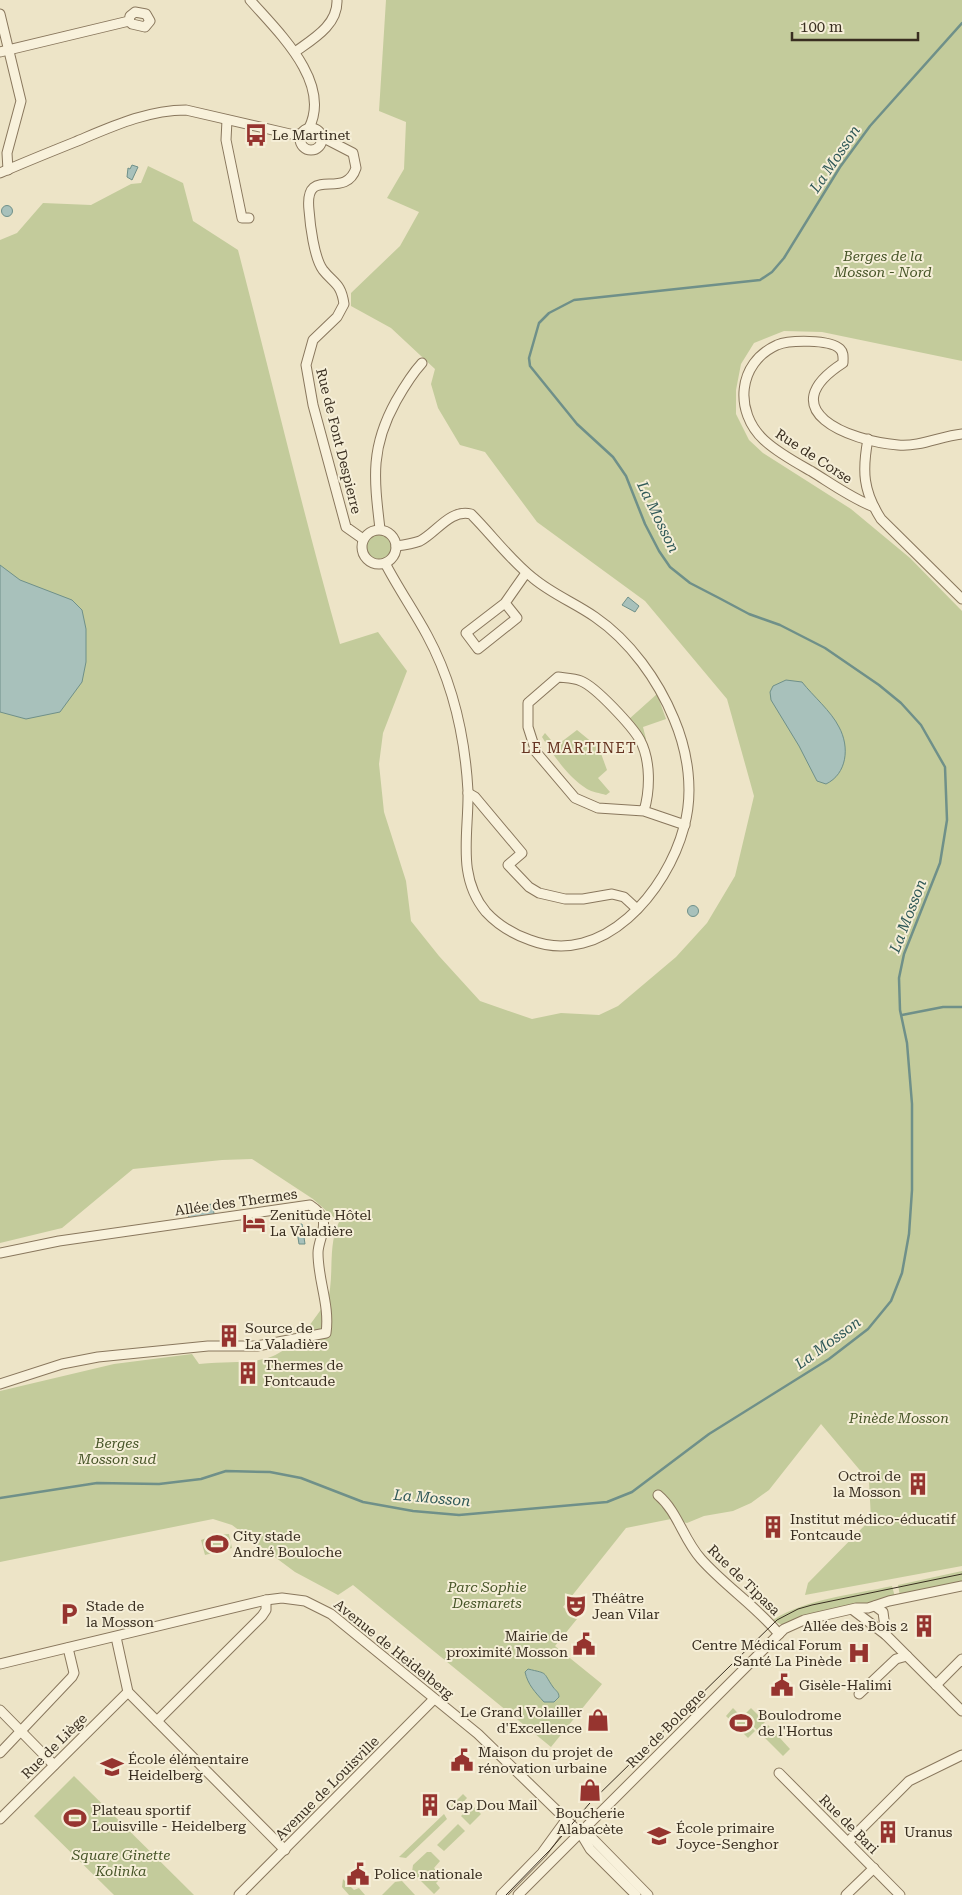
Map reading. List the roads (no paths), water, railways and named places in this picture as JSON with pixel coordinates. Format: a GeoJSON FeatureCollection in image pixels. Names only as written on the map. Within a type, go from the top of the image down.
{"type":"FeatureCollection","features":[{"type":"Feature","properties":{"kind":"street"},"geometry":{"type":"LineString","coordinates":[[4,171],[154,112],[186,110],[290,134],[307,133],[322,141],[316,149],[309,150],[303,146],[307,133],[314,119],[315,99],[295,52],[250,0]]}},
{"type":"Feature","properties":{"kind":"street"},"geometry":{"type":"LineString","coordinates":[[295,52],[329,24],[337,8],[337,0]]}},
{"type":"Feature","properties":{"kind":"street"},"geometry":{"type":"LineString","coordinates":[[0,14],[4,51],[21,101],[4,171]]}},
{"type":"Feature","properties":{"kind":"street"},"geometry":{"type":"LineString","coordinates":[[4,51],[129,21]]}},
{"type":"Feature","properties":{"kind":"street"},"geometry":{"type":"LineString","coordinates":[[227,120],[226,140],[242,218],[249,218]]}},
{"type":"Feature","properties":{"kind":"street","name":"Rue de Font Despierre"},"geometry":{"type":"LineString","coordinates":[[322,141],[353,153],[357,163],[355,173],[344,184],[312,187],[309,191],[308,200],[320,262],[323,270],[339,284],[344,304],[337,317],[313,340],[306,365],[313,405],[346,527],[363,539]]}},
{"type":"Feature","properties":{"kind":"street","name":"Rue de Corse"},"geometry":{"type":"LineString","coordinates":[[868,439],[843,432],[825,420],[814,406],[812,395],[818,382],[843,363],[843,354],[838,347],[816,342],[790,342],[778,345],[768,350],[754,363],[746,376],[744,404],[753,427],[777,451],[856,499],[874,507],[881,519],[962,599]]}},
{"type":"Feature","properties":{"kind":"street"},"geometry":{"type":"LineString","coordinates":[[380,529],[375,482],[378,440],[383,423],[404,386],[422,363]]}},
{"type":"Feature","properties":{"kind":"street"},"geometry":{"type":"LineString","coordinates":[[874,507],[865,484],[863,467],[868,439],[899,445],[962,434]]}},
{"type":"Feature","properties":{"kind":"street"},"geometry":{"type":"LineString","coordinates":[[385,563],[428,637],[448,684],[459,724],[468,792],[465,841],[468,876],[477,900],[487,913],[508,931],[536,943],[550,945],[584,943],[615,929],[637,909],[660,883],[675,853],[685,825],[689,787],[687,761],[674,719],[654,682],[637,658],[607,627],[556,595],[526,573],[471,514],[466,513],[453,516],[421,540],[396,546]]}},
{"type":"Feature","properties":{"kind":"street"},"geometry":{"type":"LineString","coordinates":[[380,529],[389,533],[396,546],[393,556],[385,563],[379,564],[368,560],[362,550],[363,539],[370,532],[380,529]]}},
{"type":"Feature","properties":{"kind":"street"},"geometry":{"type":"LineString","coordinates":[[505,603],[517,618],[478,649],[466,633],[505,603],[526,573]]}},
{"type":"Feature","properties":{"kind":"street"},"geometry":{"type":"LineString","coordinates":[[644,811],[649,796],[649,774],[640,740],[604,698],[582,681],[558,678],[528,702],[528,727],[532,744],[542,761],[575,798],[598,808],[644,811],[685,825]]}},
{"type":"Feature","properties":{"kind":"street"},"geometry":{"type":"LineString","coordinates":[[468,792],[475,797],[522,853],[508,865],[529,887],[539,893],[564,899],[583,899],[612,894],[624,897],[637,909]]}},
{"type":"Feature","properties":{"kind":"street","name":"Allée des Thermes"},"geometry":{"type":"LineString","coordinates":[[0,1254],[59,1241],[310,1205],[317,1210],[323,1220],[318,1257],[327,1305],[326,1333],[257,1346],[208,1346],[98,1357],[62,1364],[0,1384]]}},
{"type":"Feature","properties":{"kind":"street","name":"Rue de Tipasa"},"geometry":{"type":"LineString","coordinates":[[658,1495],[672,1510],[686,1537],[700,1558],[779,1634]]}},
{"type":"Feature","properties":{"kind":"street","name":"Rue de Bologne"},"geometry":{"type":"LineString","coordinates":[[518,1895],[779,1634],[804,1620],[872,1607],[962,1586]]}},
{"type":"Feature","properties":{"kind":"street","name":"Avenue de Heidelberg"},"geometry":{"type":"LineString","coordinates":[[0,1664],[266,1600],[294,1599],[321,1608],[348,1627],[478,1734],[581,1834]]}},
{"type":"Feature","properties":{"kind":"street"},"geometry":{"type":"LineString","coordinates":[[157,1721],[262,1616],[266,1610],[266,1600]]}},
{"type":"Feature","properties":{"kind":"street"},"geometry":{"type":"LineString","coordinates":[[869,1621],[878,1623],[893,1602]]}},
{"type":"Feature","properties":{"kind":"street"},"geometry":{"type":"LineString","coordinates":[[869,1621],[872,1607],[880,1609],[886,1635]]}},
{"type":"Feature","properties":{"kind":"street"},"geometry":{"type":"LineString","coordinates":[[853,1610],[886,1635],[962,1711]]}},
{"type":"Feature","properties":{"kind":"street"},"geometry":{"type":"LineString","coordinates":[[116,1637],[128,1692],[285,1850]]}},
{"type":"Feature","properties":{"kind":"street"},"geometry":{"type":"LineString","coordinates":[[0,1753],[72,1677],[74,1673],[68,1648]]}},
{"type":"Feature","properties":{"kind":"street"},"geometry":{"type":"LineString","coordinates":[[859,1694],[896,1659],[908,1656]]}},
{"type":"Feature","properties":{"kind":"street"},"geometry":{"type":"LineString","coordinates":[[936,1684],[962,1660]]}},
{"type":"Feature","properties":{"kind":"street","name":"Rue de Liège"},"geometry":{"type":"LineString","coordinates":[[0,1819],[128,1692]]}},
{"type":"Feature","properties":{"kind":"street","name":"Avenue de Louisville"},"geometry":{"type":"LineString","coordinates":[[239,1895],[434,1699]]}},
{"type":"Feature","properties":{"kind":"street"},"geometry":{"type":"LineString","coordinates":[[0,1710],[54,1765]]}},
{"type":"Feature","properties":{"kind":"street"},"geometry":{"type":"LineString","coordinates":[[848,1842],[909,1781],[962,1755]]}},
{"type":"Feature","properties":{"kind":"street","name":"Rue de Bari"},"geometry":{"type":"LineString","coordinates":[[779,1773],[900,1895]]}},
{"type":"Feature","properties":{"kind":"street"},"geometry":{"type":"LineString","coordinates":[[501,1895],[542,1853],[566,1820]]}},
{"type":"Feature","properties":{"kind":"street"},"geometry":{"type":"LineString","coordinates":[[581,1834],[590,1849],[636,1895]]}},
{"type":"Feature","properties":{"kind":"street"},"geometry":{"type":"LineString","coordinates":[[581,1834],[596,1842],[648,1895]]}},
{"type":"Feature","properties":{"kind":"street"},"geometry":{"type":"LineString","coordinates":[[846,1895],[874,1868]]}},
{"type":"Feature","properties":{"kind":"water"},"geometry":{"type":"Polygon","coordinates":[[[132,165],[138,167],[132,180],[127,177],[128,168],[130,169],[132,165]]]}},
{"type":"Feature","properties":{"kind":"water"},"geometry":{"type":"Polygon","coordinates":[[[7,205],[13,211],[7,217],[1,211],[7,205]]]}},
{"type":"Feature","properties":{"kind":"water"},"geometry":{"type":"Polygon","coordinates":[[[0,565],[20,580],[72,600],[82,610],[86,629],[86,662],[82,682],[60,712],[26,719],[0,712],[0,565]]]}},
{"type":"Feature","properties":{"kind":"water"},"geometry":{"type":"Polygon","coordinates":[[[628,597],[639,606],[635,612],[622,605],[628,597]]]}},
{"type":"Feature","properties":{"kind":"water"},"geometry":{"type":"Polygon","coordinates":[[[786,680],[802,682],[839,727],[845,743],[844,759],[838,774],[826,784],[817,781],[799,746],[771,700],[770,692],[773,686],[786,680]]]}},
{"type":"Feature","properties":{"kind":"water"},"geometry":{"type":"Polygon","coordinates":[[[693,905],[699,911],[693,917],[687,911],[693,905]]]}},
{"type":"Feature","properties":{"kind":"water"},"geometry":{"type":"Polygon","coordinates":[[[213,1204],[214,1214],[189,1218],[187,1207],[213,1204]]]}},
{"type":"Feature","properties":{"kind":"water"},"geometry":{"type":"Polygon","coordinates":[[[302,1224],[305,1244],[299,1244],[296,1225],[302,1224]]]}},
{"type":"Feature","properties":{"kind":"water"},"geometry":{"type":"Polygon","coordinates":[[[528,1669],[546,1676],[559,1697],[554,1702],[544,1702],[535,1692],[526,1677],[525,1672],[528,1669]]]}},
{"type":"Feature","properties":{"kind":"waterway","name":"La Mosson"},"geometry":{"type":"LineString","coordinates":[[0,1498],[97,1483],[159,1484],[201,1479],[226,1471],[270,1472],[301,1478],[363,1502],[413,1511],[459,1515],[607,1502],[632,1492],[709,1434],[829,1359],[868,1329],[891,1301],[902,1273],[909,1234],[912,1190],[912,1104],[907,1043],[900,1010],[899,978],[904,954],[940,863],[947,820],[945,767],[921,725],[901,703],[879,685],[825,648],[780,625],[749,614],[690,583],[670,567],[645,524],[626,476],[613,457],[577,424],[530,366],[529,358],[539,323],[549,313],[574,300],[760,280],[772,272],[784,258],[840,167],[870,126],[962,23]]}},
{"type":"Feature","properties":{"kind":"waterway"},"geometry":{"type":"LineString","coordinates":[[902,1015],[943,1007],[962,1007]]}},
{"type":"Feature","properties":{"kind":"tram line"},"geometry":{"type":"LineString","coordinates":[[506,1895],[550,1850],[589,1804],[777,1620],[798,1609],[812,1605],[962,1574]]}},
{"type":"Feature","properties":{"kind":"place","name":"Le Martinet"},"geometry":{"type":"Point","coordinates":[256,135]}},
{"type":"Feature","properties":{"kind":"place","name":"Zenitude Hôtel La Valadière"},"geometry":{"type":"Point","coordinates":[254,1223]}},
{"type":"Feature","properties":{"kind":"place","name":"Source de La Valadière"},"geometry":{"type":"Point","coordinates":[229,1336]}},
{"type":"Feature","properties":{"kind":"place","name":"Thermes de Fontcaude"},"geometry":{"type":"Point","coordinates":[248,1373]}},
{"type":"Feature","properties":{"kind":"place","name":"Octroi de la Mosson"},"geometry":{"type":"Point","coordinates":[918,1484]}},
{"type":"Feature","properties":{"kind":"place","name":"Institut médico-éducatif Fontcaude"},"geometry":{"type":"Point","coordinates":[773,1527]}},
{"type":"Feature","properties":{"kind":"place","name":"City stade André Bouloche"},"geometry":{"type":"Point","coordinates":[217,1544]}},
{"type":"Feature","properties":{"kind":"place","name":"Théâtre Jean Vilar"},"geometry":{"type":"Point","coordinates":[576,1606]}},
{"type":"Feature","properties":{"kind":"place","name":"Stade de la Mosson"},"geometry":{"type":"Point","coordinates":[69,1614]}},
{"type":"Feature","properties":{"kind":"place","name":"Allée des Bois 2"},"geometry":{"type":"Point","coordinates":[924,1626]}},
{"type":"Feature","properties":{"kind":"place","name":"Mairie de proximité Mosson"},"geometry":{"type":"Point","coordinates":[584,1644]}},
{"type":"Feature","properties":{"kind":"place","name":"Centre Médical Forum Santé La Pinède"},"geometry":{"type":"Point","coordinates":[859,1653]}},
{"type":"Feature","properties":{"kind":"place","name":"Gisèle-Halimi"},"geometry":{"type":"Point","coordinates":[782,1685]}},
{"type":"Feature","properties":{"kind":"place","name":"Le Grand Volailler d'Excellence"},"geometry":{"type":"Point","coordinates":[598,1720]}},
{"type":"Feature","properties":{"kind":"place","name":"Boulodrome de l'Hortus"},"geometry":{"type":"Point","coordinates":[741,1723]}},
{"type":"Feature","properties":{"kind":"place","name":"Maison du projet de rénovation urbaine"},"geometry":{"type":"Point","coordinates":[462,1760]}},
{"type":"Feature","properties":{"kind":"place","name":"École élémentaire Heidelberg"},"geometry":{"type":"Point","coordinates":[112,1767]}},
{"type":"Feature","properties":{"kind":"place","name":"Boucherie Alabacète"},"geometry":{"type":"Point","coordinates":[590,1790]}},
{"type":"Feature","properties":{"kind":"place","name":"Cap Dou Mail"},"geometry":{"type":"Point","coordinates":[430,1805]}},
{"type":"Feature","properties":{"kind":"place","name":"Plateau sportif Louisville - Heidelberg"},"geometry":{"type":"Point","coordinates":[75,1818]}},
{"type":"Feature","properties":{"kind":"place","name":"Uranus"},"geometry":{"type":"Point","coordinates":[888,1832]}},
{"type":"Feature","properties":{"kind":"place","name":"École primaire Joyce-Senghor"},"geometry":{"type":"Point","coordinates":[659,1836]}},
{"type":"Feature","properties":{"kind":"place","name":"Police nationale"},"geometry":{"type":"Point","coordinates":[358,1874]}},
{"type":"Feature","properties":{"kind":"district","name":"LE MARTINET"},"geometry":{"type":"Point","coordinates":[579,748]}},
{"type":"Feature","properties":{"kind":"park label","name":"Berges de la Mosson - Nord"},"geometry":{"type":"Point","coordinates":[883,264]}},
{"type":"Feature","properties":{"kind":"park label","name":"Pinède Mosson"},"geometry":{"type":"Point","coordinates":[899,1418]}},
{"type":"Feature","properties":{"kind":"park label","name":"Berges Mosson sud"},"geometry":{"type":"Point","coordinates":[117,1452]}},
{"type":"Feature","properties":{"kind":"park label","name":"Parc Sophie Desmarets"},"geometry":{"type":"Point","coordinates":[487,1595]}},
{"type":"Feature","properties":{"kind":"park label","name":"Square Ginette Kolinka"},"geometry":{"type":"Point","coordinates":[121,1864]}}]}
